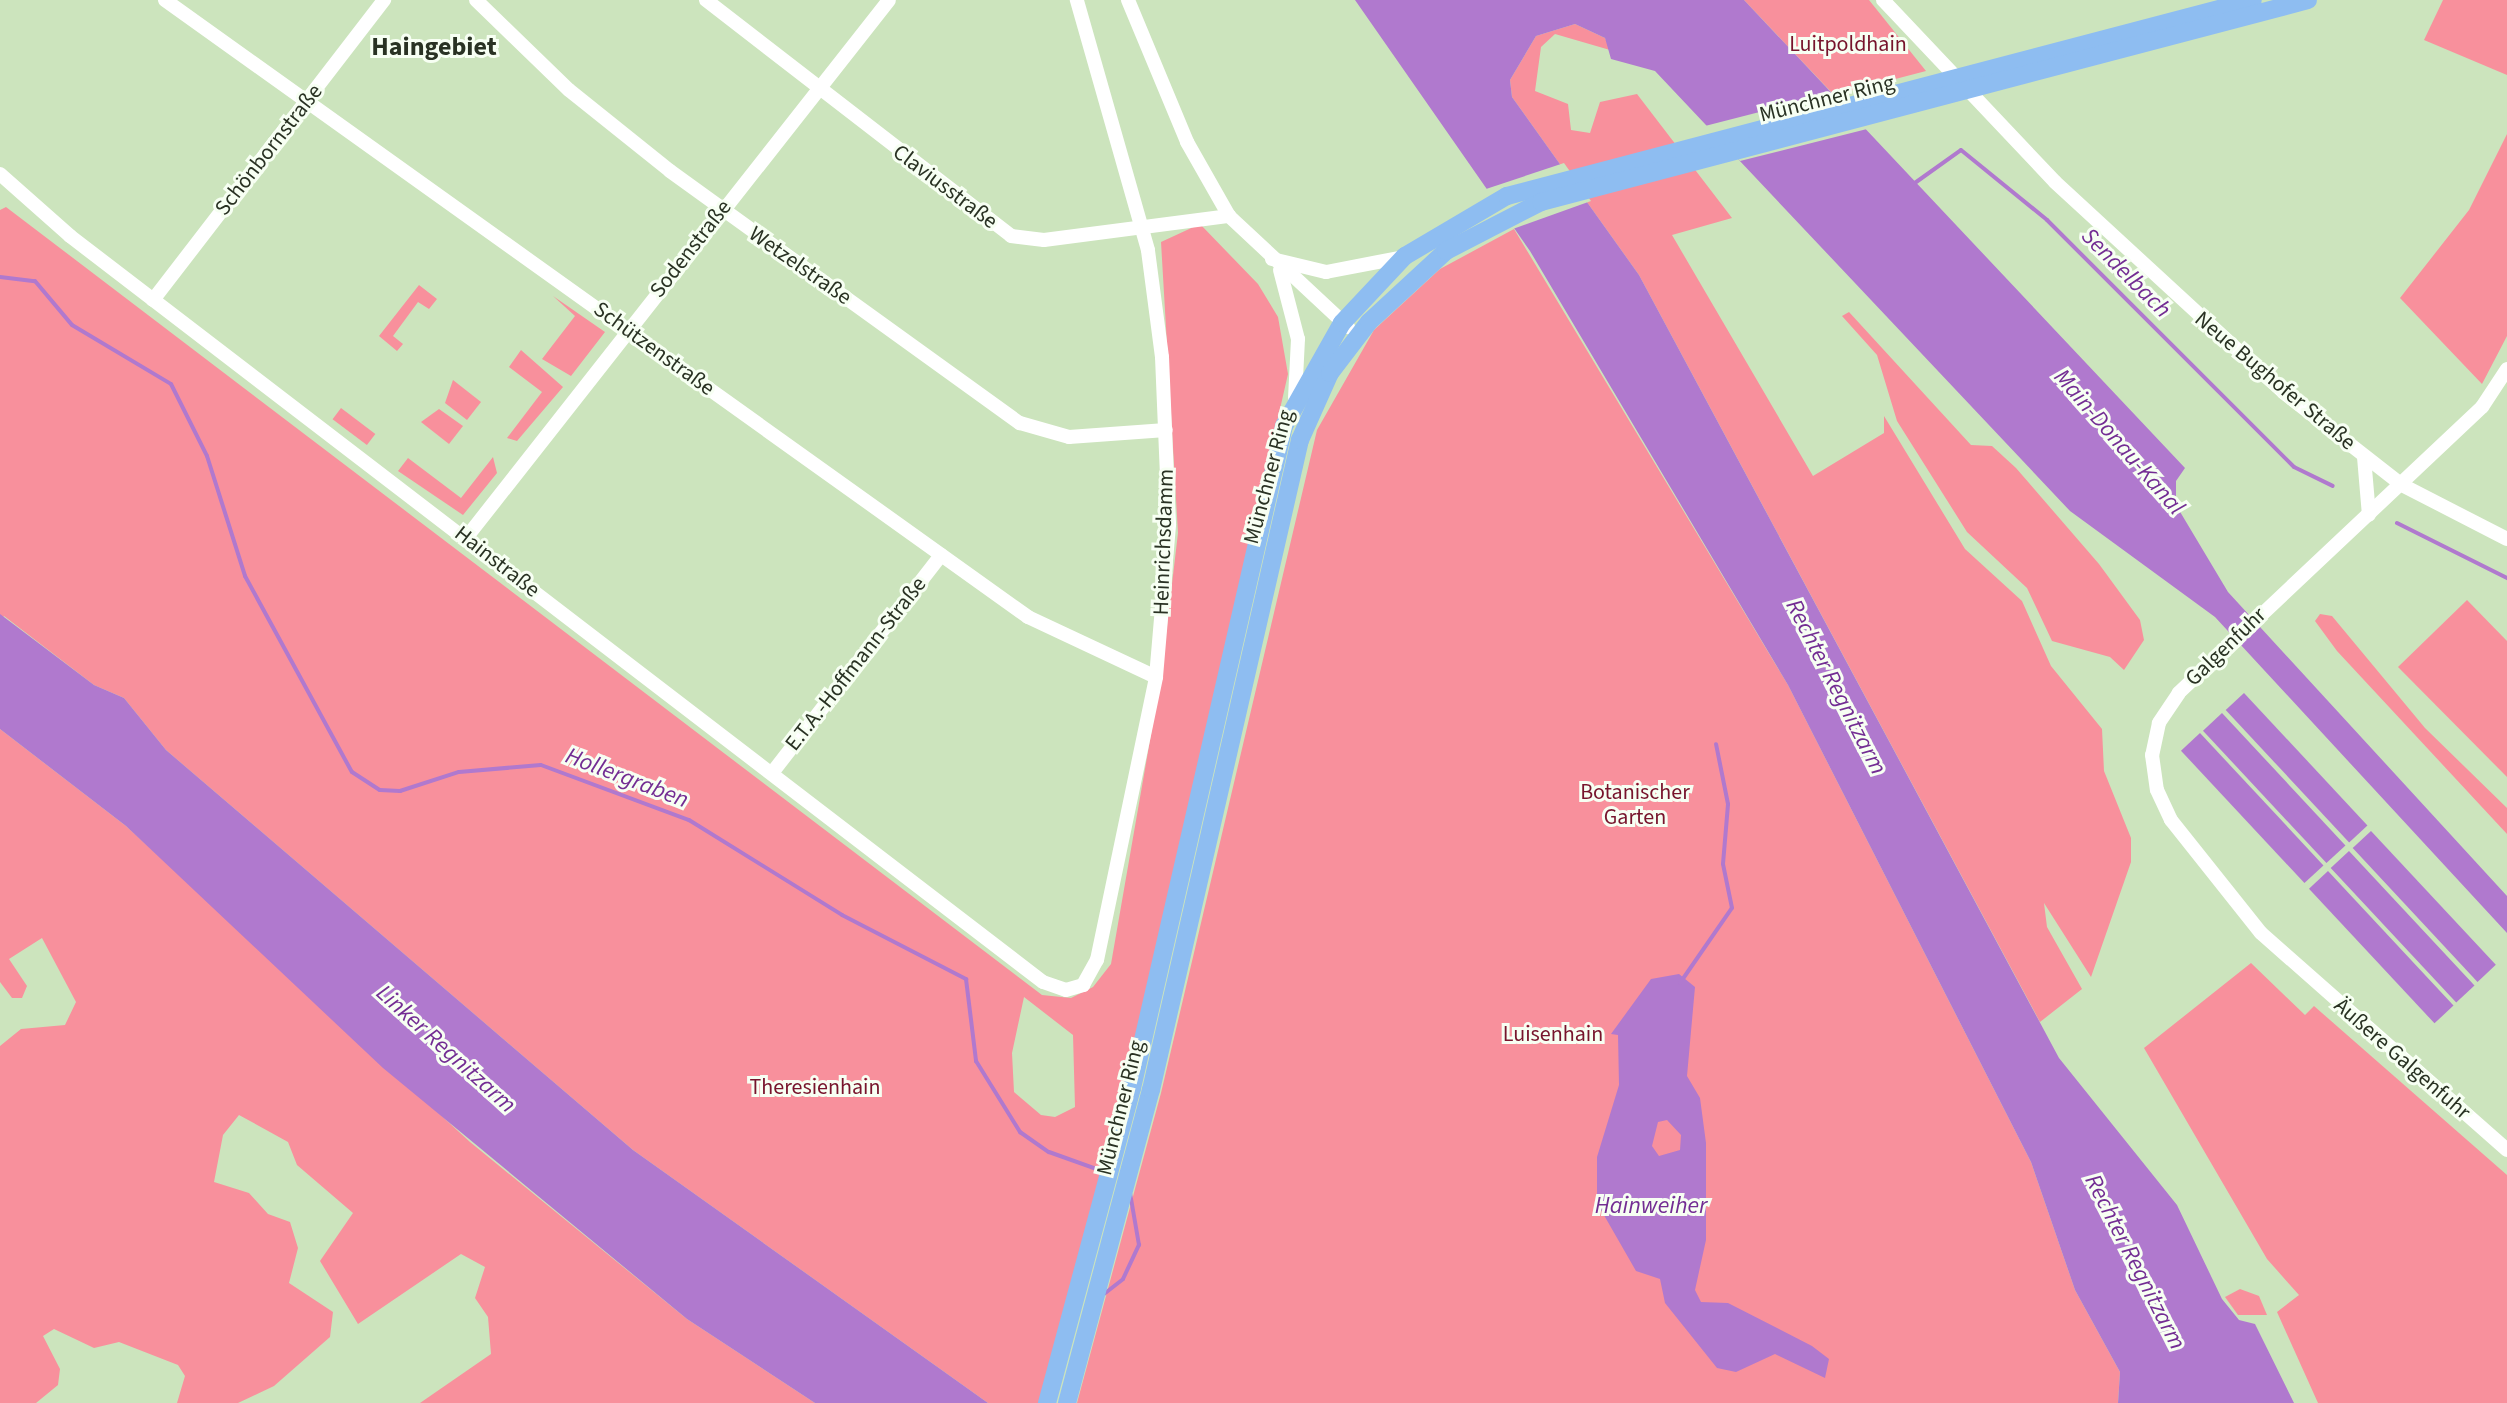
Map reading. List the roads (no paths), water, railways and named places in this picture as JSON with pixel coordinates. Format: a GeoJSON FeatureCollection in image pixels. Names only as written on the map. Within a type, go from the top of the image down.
{"type":"FeatureCollection","features":[{"type":"Feature","properties":{"kind":"main road","name":"Münchner Ring"},"geometry":{"type":"LineString","coordinates":[[1067,1403],[1300,440],[1330,373],[1358,335],[1411,278],[1460,241],[1574,190],[2253,0]]}},
{"type":"Feature","properties":{"kind":"main road","name":"Münchner Ring"},"geometry":{"type":"LineString","coordinates":[[1047,1403],[1142,1089],[1258,530],[1295,398],[1342,323],[1405,256],[1452,223],[1568,177],[2308,0]]}},
{"type":"Feature","properties":{"kind":"street","name":"Schützenstraße"},"geometry":{"type":"LineString","coordinates":[[165,0],[1047,628],[1156,677]]}},
{"type":"Feature","properties":{"kind":"street","name":"Schönbornstraße"},"geometry":{"type":"LineString","coordinates":[[153,300],[384,0]]}},
{"type":"Feature","properties":{"kind":"street","name":"Wetzelstraße"},"geometry":{"type":"LineString","coordinates":[[476,0],[569,90],[722,210],[1031,429],[1069,437],[1166,430]]}},
{"type":"Feature","properties":{"kind":"street","name":"Claviusstraße"},"geometry":{"type":"LineString","coordinates":[[706,0],[815,89],[1011,236],[1044,240],[1229,216]]}},
{"type":"Feature","properties":{"kind":"street","name":"Sodenstraße"},"geometry":{"type":"LineString","coordinates":[[466,538],[815,89],[889,0]]}},
{"type":"Feature","properties":{"kind":"street","name":"Heinrichsdamm"},"geometry":{"type":"LineString","coordinates":[[998,947],[1055,989],[1090,978],[1156,677],[1169,524],[1166,430],[1142,225],[1077,0]]}},
{"type":"Feature","properties":{"kind":"street"},"geometry":{"type":"LineString","coordinates":[[1128,0],[1175,116],[1229,216],[1268,258],[1358,335]]}},
{"type":"Feature","properties":{"kind":"street","name":"Neue Bughofer Straße"},"geometry":{"type":"LineString","coordinates":[[1883,0],[2154,278],[2402,485],[2507,539]]}},
{"type":"Feature","properties":{"kind":"street","name":"Hainstraße"},"geometry":{"type":"LineString","coordinates":[[0,174],[153,300],[998,947]]}},
{"type":"Feature","properties":{"kind":"street"},"geometry":{"type":"LineString","coordinates":[[1268,258],[1326,272],[1405,256]]}},
{"type":"Feature","properties":{"kind":"street"},"geometry":{"type":"LineString","coordinates":[[1280,269],[1298,339],[1295,398]]}},
{"type":"Feature","properties":{"kind":"street","name":"Galgenfuhr"},"geometry":{"type":"LineString","coordinates":[[2297,967],[2191,850],[2152,774],[2154,739],[2167,707],[2230,642],[2402,485],[2482,407],[2507,369]]}},
{"type":"Feature","properties":{"kind":"street","name":"Neue Bughofer Straße"},"geometry":{"type":"LineString","coordinates":[[2363,455],[2369,515]]}},
{"type":"Feature","properties":{"kind":"street","name":"E.T.A.-Hoffmann-Straße"},"geometry":{"type":"LineString","coordinates":[[772,773],[941,555]]}},
{"type":"Feature","properties":{"kind":"street","name":"Äußere Galgenfuhr"},"geometry":{"type":"LineString","coordinates":[[2297,967],[2507,1150]]}},
{"type":"Feature","properties":{"kind":"water"},"geometry":{"type":"Polygon","coordinates":[[[1355,0],[1744,0],[2185,468],[2176,481],[2176,505],[2228,592],[2507,896],[2507,933],[2215,617],[2070,511],[1655,71],[1611,59],[1605,38],[1575,24],[1536,36],[1510,80],[1512,97],[1639,275],[2059,1058],[2177,1205],[2222,1299],[2239,1320],[2255,1324],[2294,1403],[2118,1403],[2120,1372],[2075,1290],[2031,1162],[1788,685],[1530,251],[1355,0]]]}},
{"type":"Feature","properties":{"kind":"water","name":"Linker Regnitzarm"},"geometry":{"type":"Polygon","coordinates":[[[0,614],[94,685],[124,698],[166,750],[633,1150],[988,1403],[815,1403],[687,1319],[383,1068],[126,826],[0,729],[0,614]]]}},
{"type":"Feature","properties":{"kind":"water"},"geometry":{"type":"Polygon","coordinates":[[[2244,693],[2367,825],[2349,842],[2226,710],[2244,693]]]}},
{"type":"Feature","properties":{"kind":"water"},"geometry":{"type":"Polygon","coordinates":[[[2222,713],[2345,845],[2326,863],[2203,731],[2222,713]]]}},
{"type":"Feature","properties":{"kind":"water"},"geometry":{"type":"Polygon","coordinates":[[[2200,733],[2323,865],[2304,883],[2181,751],[2200,733]]]}},
{"type":"Feature","properties":{"kind":"water"},"geometry":{"type":"Polygon","coordinates":[[[2371,831],[2496,965],[2478,982],[2353,848],[2371,831]]]}},
{"type":"Feature","properties":{"kind":"water"},"geometry":{"type":"Polygon","coordinates":[[[2349,851],[2474,986],[2456,1003],[2331,868],[2349,851]]]}},
{"type":"Feature","properties":{"kind":"water"},"geometry":{"type":"Polygon","coordinates":[[[2328,871],[2453,1006],[2434,1023],[2309,889],[2328,871]]]}},
{"type":"Feature","properties":{"kind":"water","name":"Hainweiher"},"geometry":{"type":"Polygon","coordinates":[[[1679,974],[1695,987],[1687,1076],[1700,1098],[1706,1143],[1706,1240],[1695,1290],[1701,1302],[1728,1303],[1812,1346],[1829,1359],[1825,1378],[1775,1354],[1736,1372],[1717,1368],[1665,1303],[1660,1279],[1636,1271],[1597,1203],[1597,1157],[1619,1085],[1618,1035],[1611,1034],[1651,979],[1679,974]],[[1667,1120],[1658,1122],[1652,1146],[1659,1156],[1680,1150],[1681,1135],[1667,1120]]]}},
{"type":"Feature","properties":{"kind":"waterway","name":"Sendelbach"},"geometry":{"type":"LineString","coordinates":[[1912,185],[1961,150],[2047,220],[2294,467],[2333,486]]}},
{"type":"Feature","properties":{"kind":"waterway","name":"Hollergraben"},"geometry":{"type":"LineString","coordinates":[[0,277],[35,281],[72,325],[171,384],[207,456],[245,576],[352,772],[380,790],[400,791],[459,772],[541,765],[689,820],[842,915],[966,979],[976,1061],[1020,1132],[1049,1152],[1105,1172]]}},
{"type":"Feature","properties":{"kind":"waterway","name":"Sendelbach"},"geometry":{"type":"LineString","coordinates":[[2397,523],[2507,578]]}},
{"type":"Feature","properties":{"kind":"waterway"},"geometry":{"type":"LineString","coordinates":[[1680,983],[1732,908],[1723,864],[1728,804],[1716,744]]}},
{"type":"Feature","properties":{"kind":"waterway","name":"Hollergraben"},"geometry":{"type":"LineString","coordinates":[[1104,1294],[1123,1279],[1139,1245],[1130,1193]]}},
{"type":"Feature","properties":{"kind":"district","name":"Haingebiet"},"geometry":{"type":"Point","coordinates":[434,47]}},
{"type":"Feature","properties":{"kind":"park label","name":"Luitpoldhain"},"geometry":{"type":"Point","coordinates":[1848,45]}},
{"type":"Feature","properties":{"kind":"park label","name":"Botanischer Garten"},"geometry":{"type":"Point","coordinates":[1635,804]}},
{"type":"Feature","properties":{"kind":"park label","name":"Luisenhain"},"geometry":{"type":"Point","coordinates":[1553,1035]}},
{"type":"Feature","properties":{"kind":"park label","name":"Theresienhain"},"geometry":{"type":"Point","coordinates":[815,1088]}},
{"type":"Feature","properties":{"kind":"water label","name":"Main-Donau-Kanal"},"geometry":{"type":"Point","coordinates":[2119,442]}},
{"type":"Feature","properties":{"kind":"water label","name":"Rechter Regnitzarm"},"geometry":{"type":"Point","coordinates":[1836,687]}},
{"type":"Feature","properties":{"kind":"water label","name":"Rechter Regnitzarm"},"geometry":{"type":"Point","coordinates":[2135,1262]}}]}
